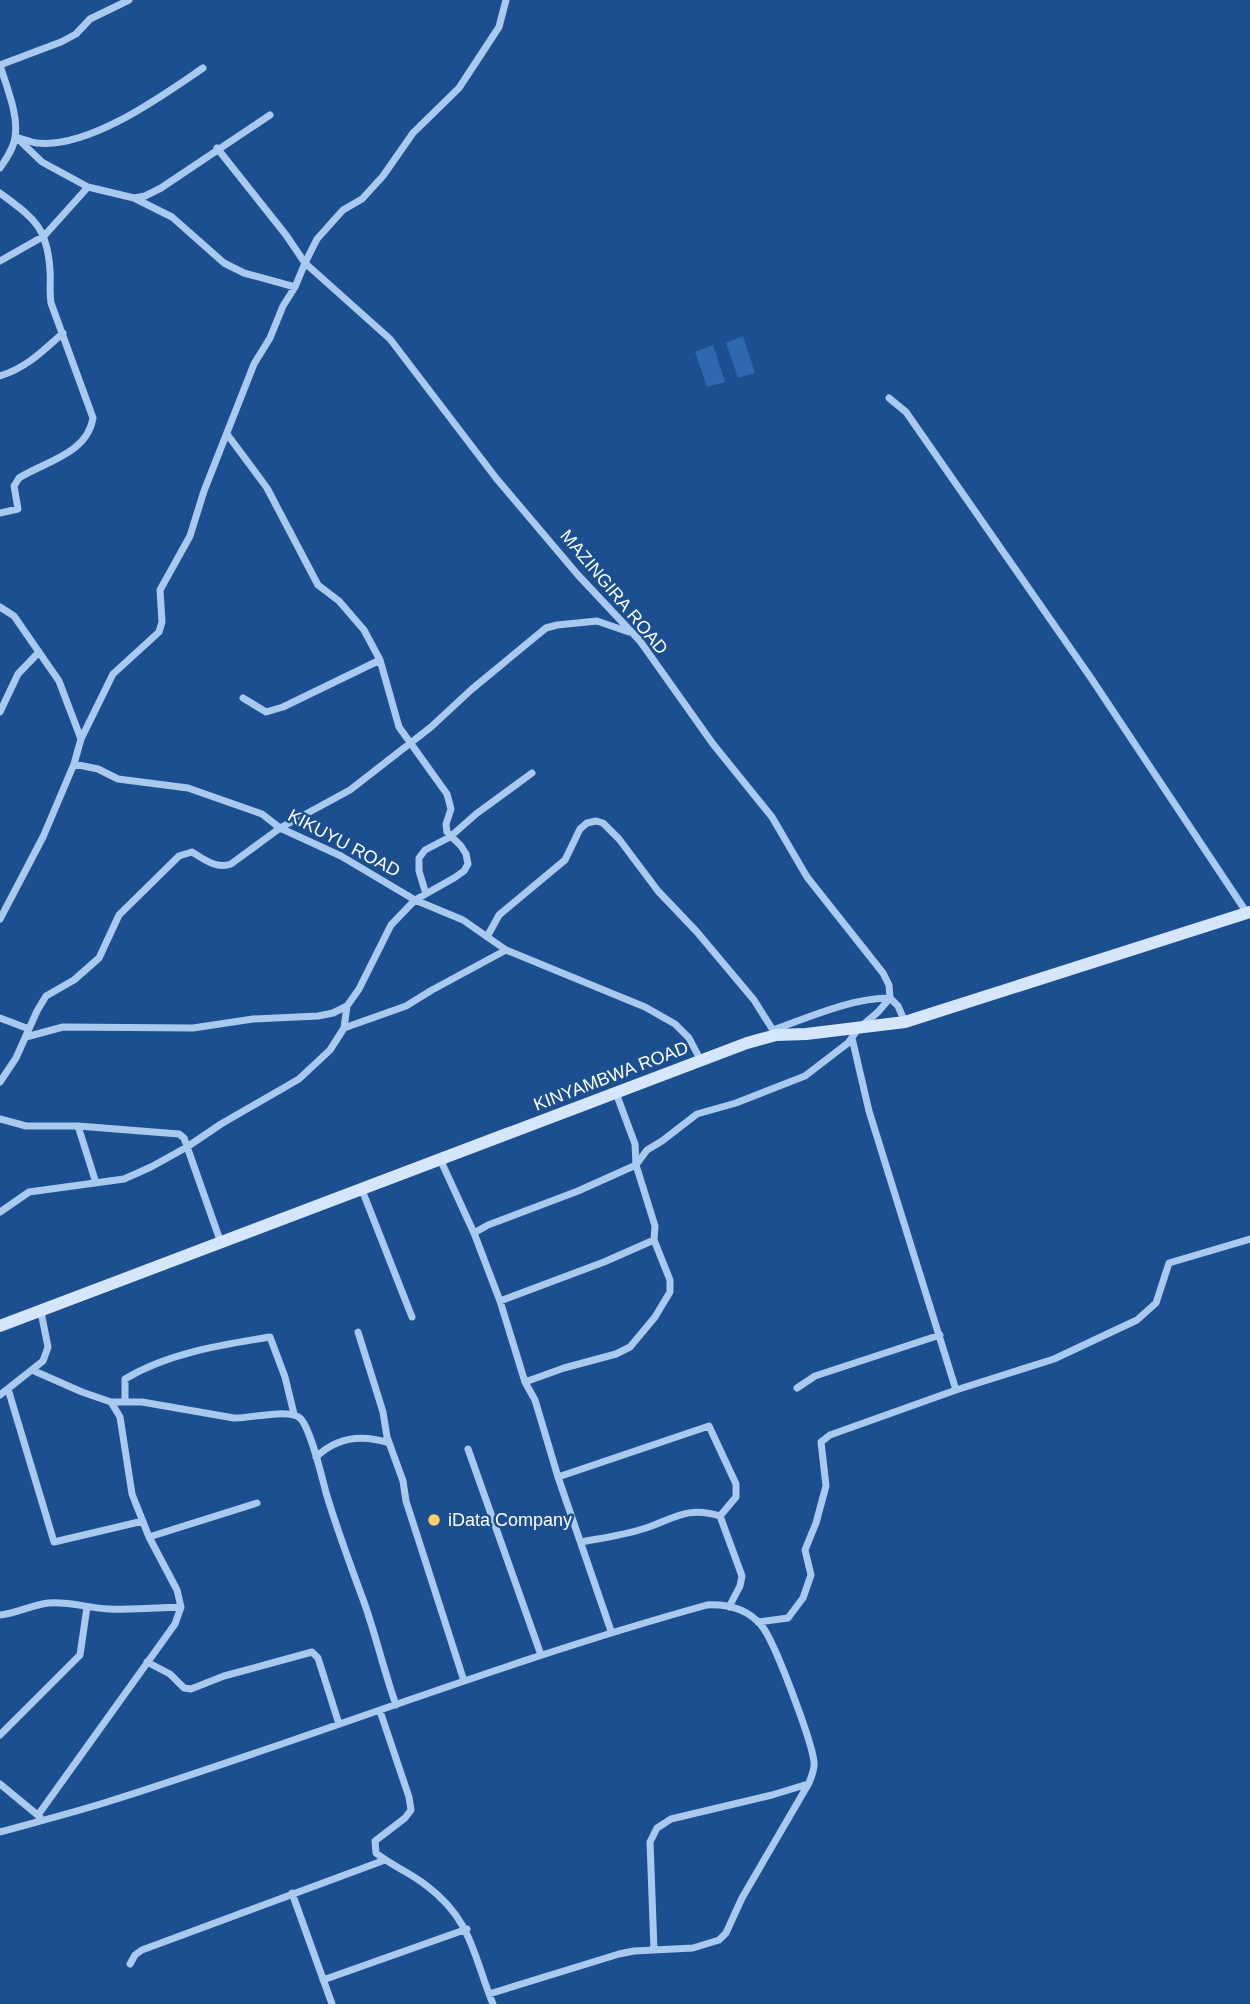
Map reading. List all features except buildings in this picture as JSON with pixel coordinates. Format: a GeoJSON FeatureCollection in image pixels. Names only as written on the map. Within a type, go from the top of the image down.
{"type":"FeatureCollection","features":[{"type":"Feature","properties":{"kind":"street"},"geometry":{"type":"LineString","coordinates":[[0,168],[16,137],[11,104],[0,65],[61,43],[76,34],[90,19],[129,0]]}},
{"type":"Feature","properties":{"kind":"street"},"geometry":{"type":"LineString","coordinates":[[0,919],[43,837],[75,764],[81,739],[113,674],[159,632],[162,622],[160,590],[190,536],[204,491],[254,364],[270,338],[317,239],[343,210],[362,199],[383,176],[413,133],[459,89],[499,27],[506,0]]}},
{"type":"Feature","properties":{"kind":"street"},"geometry":{"type":"LineString","coordinates":[[16,137],[38,143],[84,138],[169,91],[203,68]]}},
{"type":"Feature","properties":{"kind":"street"},"geometry":{"type":"LineString","coordinates":[[134,198],[161,188],[270,115]]}},
{"type":"Feature","properties":{"kind":"street"},"geometry":{"type":"LineString","coordinates":[[16,137],[42,162],[88,187],[134,198],[172,217],[224,263],[244,273],[295,287]]}},
{"type":"Feature","properties":{"kind":"street","name":"MAZINGIRA ROAD"},"geometry":{"type":"LineString","coordinates":[[217,148],[305,263],[390,339],[496,478],[578,575],[640,641],[713,744],[772,817],[807,877],[883,973],[889,985],[890,998],[898,1006],[905,1023]]}},
{"type":"Feature","properties":{"kind":"street"},"geometry":{"type":"LineString","coordinates":[[0,261],[44,236],[88,187]]}},
{"type":"Feature","properties":{"kind":"street"},"geometry":{"type":"LineString","coordinates":[[0,193],[23,208],[44,236],[51,272],[50,296],[93,418],[91,431],[76,448],[19,478],[14,486],[18,509],[0,513]]}},
{"type":"Feature","properties":{"kind":"street"},"geometry":{"type":"LineString","coordinates":[[0,376],[17,371],[33,361],[63,333]]}},
{"type":"Feature","properties":{"kind":"street"},"geometry":{"type":"LineString","coordinates":[[889,398],[905,412],[1091,678],[1249,913]]}},
{"type":"Feature","properties":{"kind":"street"},"geometry":{"type":"LineString","coordinates":[[0,1212],[29,1192],[124,1179],[151,1167],[299,1079],[330,1050],[344,1028],[347,1006],[373,963],[391,925],[415,900],[454,878],[464,871],[468,864],[466,854],[450,837],[446,828],[451,809],[447,794],[399,727],[380,660],[364,630],[340,601],[318,585],[267,488],[227,434]]}},
{"type":"Feature","properties":{"kind":"street"},"geometry":{"type":"LineString","coordinates":[[0,607],[14,616],[59,681],[81,739]]}},
{"type":"Feature","properties":{"kind":"street"},"geometry":{"type":"LineString","coordinates":[[0,1082],[16,1058],[47,996],[74,980],[99,958],[119,915],[179,856],[192,852],[215,866],[231,864],[280,828],[350,790],[411,743],[546,628],[597,621],[630,633]]}},
{"type":"Feature","properties":{"kind":"street"},"geometry":{"type":"LineString","coordinates":[[0,712],[18,674],[38,652]]}},
{"type":"Feature","properties":{"kind":"street"},"geometry":{"type":"LineString","coordinates":[[243,698],[266,712],[283,707],[380,660]]}},
{"type":"Feature","properties":{"kind":"street","name":"KIKUYU ROAD"},"geometry":{"type":"LineString","coordinates":[[75,764],[98,769],[118,779],[188,788],[262,814],[280,828],[341,856],[415,900],[463,920],[506,950],[645,1007],[675,1024],[689,1038],[701,1061]]}},
{"type":"Feature","properties":{"kind":"street"},"geometry":{"type":"LineString","coordinates":[[426,894],[419,871],[419,858],[425,850],[450,837],[476,814],[532,773]]}},
{"type":"Feature","properties":{"kind":"street"},"geometry":{"type":"LineString","coordinates":[[487,937],[499,915],[565,860],[580,829],[587,823],[596,821],[603,823],[620,839],[658,891],[698,932],[754,1000],[774,1032],[851,1004],[890,998]]}},
{"type":"Feature","properties":{"kind":"street","name":"KINYAMBWA ROAD"},"geometry":{"type":"LineString","coordinates":[[0,1326],[774,1032],[855,1034],[905,1023],[1249,913]]}},
{"type":"Feature","properties":{"kind":"street"},"geometry":{"type":"LineString","coordinates":[[344,1028],[406,1006],[506,950]]}},
{"type":"Feature","properties":{"kind":"street"},"geometry":{"type":"LineString","coordinates":[[474,1233],[636,1166],[647,1150],[692,1117],[798,1080],[843,1047],[890,998]]}},
{"type":"Feature","properties":{"kind":"street"},"geometry":{"type":"LineString","coordinates":[[26,1037],[63,1027],[193,1028],[253,1019],[318,1016],[347,1006]]}},
{"type":"Feature","properties":{"kind":"street"},"geometry":{"type":"LineString","coordinates":[[0,1018],[29,1029]]}},
{"type":"Feature","properties":{"kind":"street"},"geometry":{"type":"LineString","coordinates":[[855,1034],[869,1111],[956,1390]]}},
{"type":"Feature","properties":{"kind":"street"},"geometry":{"type":"LineString","coordinates":[[525,1382],[617,1354],[630,1347],[655,1317],[670,1292],[670,1280],[654,1240],[653,1217],[636,1166],[635,1144],[616,1093]]}},
{"type":"Feature","properties":{"kind":"street"},"geometry":{"type":"LineString","coordinates":[[0,1119],[26,1126],[78,1126],[179,1134],[184,1138],[221,1243]]}},
{"type":"Feature","properties":{"kind":"street"},"geometry":{"type":"LineString","coordinates":[[78,1126],[96,1183]]}},
{"type":"Feature","properties":{"kind":"street"},"geometry":{"type":"LineString","coordinates":[[440,1159],[474,1233],[500,1301],[525,1382],[536,1400],[558,1477],[611,1631]]}},
{"type":"Feature","properties":{"kind":"street"},"geometry":{"type":"LineString","coordinates":[[362,1190],[412,1317]]}},
{"type":"Feature","properties":{"kind":"street"},"geometry":{"type":"LineString","coordinates":[[758,1622],[788,1618],[803,1598],[811,1575],[805,1550],[826,1486],[821,1442],[830,1435],[956,1390],[1054,1359],[1137,1321],[1156,1303],[1169,1263],[1250,1239]]}},
{"type":"Feature","properties":{"kind":"street"},"geometry":{"type":"LineString","coordinates":[[500,1301],[654,1240]]}},
{"type":"Feature","properties":{"kind":"street"},"geometry":{"type":"LineString","coordinates":[[0,1395],[43,1360],[48,1347],[41,1312]]}},
{"type":"Feature","properties":{"kind":"street"},"geometry":{"type":"LineString","coordinates":[[358,1332],[383,1412],[389,1443],[403,1481],[405,1501],[464,1681]]}},
{"type":"Feature","properties":{"kind":"street"},"geometry":{"type":"LineString","coordinates":[[797,1388],[815,1376],[940,1335]]}},
{"type":"Feature","properties":{"kind":"street"},"geometry":{"type":"LineString","coordinates":[[125,1402],[125,1379],[138,1371],[162,1361],[220,1345],[270,1337],[285,1377],[294,1414]]}},
{"type":"Feature","properties":{"kind":"street"},"geometry":{"type":"LineString","coordinates":[[32,1370],[111,1402],[142,1402],[241,1418],[284,1413],[294,1414],[301,1419],[316,1457],[396,1705]]}},
{"type":"Feature","properties":{"kind":"street"},"geometry":{"type":"LineString","coordinates":[[8,1388],[54,1542],[143,1521]]}},
{"type":"Feature","properties":{"kind":"street"},"geometry":{"type":"LineString","coordinates":[[40,1817],[175,1624],[181,1607],[177,1590],[149,1537],[132,1494],[120,1417],[111,1402]]}},
{"type":"Feature","properties":{"kind":"street"},"geometry":{"type":"LineString","coordinates":[[558,1477],[709,1426],[736,1484],[736,1497],[720,1517]]}},
{"type":"Feature","properties":{"kind":"street"},"geometry":{"type":"LineString","coordinates":[[316,1457],[325,1448],[342,1440],[373,1439],[389,1443]]}},
{"type":"Feature","properties":{"kind":"street"},"geometry":{"type":"LineString","coordinates":[[468,1449],[541,1655]]}},
{"type":"Feature","properties":{"kind":"street"},"geometry":{"type":"LineString","coordinates":[[149,1537],[257,1503]]}},
{"type":"Feature","properties":{"kind":"street"},"geometry":{"type":"LineString","coordinates":[[581,1542],[645,1529],[686,1512],[706,1512],[720,1517],[742,1576],[729,1607]]}},
{"type":"Feature","properties":{"kind":"street"},"geometry":{"type":"LineString","coordinates":[[0,1615],[46,1604],[69,1603],[111,1609],[181,1607]]}},
{"type":"Feature","properties":{"kind":"street"},"geometry":{"type":"LineString","coordinates":[[0,1832],[40,1817],[104,1803],[611,1631],[707,1605],[740,1609],[758,1622],[767,1633],[780,1661],[812,1752],[814,1770],[742,1898],[726,1933],[710,1945],[619,1954],[489,1994]]}},
{"type":"Feature","properties":{"kind":"street"},"geometry":{"type":"LineString","coordinates":[[0,1735],[80,1655],[87,1607]]}},
{"type":"Feature","properties":{"kind":"street"},"geometry":{"type":"LineString","coordinates":[[147,1662],[170,1674],[184,1688],[191,1689],[224,1676],[312,1653],[318,1658],[339,1724]]}},
{"type":"Feature","properties":{"kind":"street"},"geometry":{"type":"LineString","coordinates":[[380,1711],[411,1810],[405,1818],[375,1841],[376,1853],[425,1884],[450,1905],[467,1930],[493,2004]]}},
{"type":"Feature","properties":{"kind":"street"},"geometry":{"type":"LineString","coordinates":[[654,1950],[650,1842],[657,1828],[671,1819],[772,1795],[809,1783]]}},
{"type":"Feature","properties":{"kind":"street"},"geometry":{"type":"LineString","coordinates":[[0,1784],[40,1817]]}},
{"type":"Feature","properties":{"kind":"street"},"geometry":{"type":"LineString","coordinates":[[130,1964],[142,1950],[384,1860]]}},
{"type":"Feature","properties":{"kind":"street"},"geometry":{"type":"LineString","coordinates":[[292,1893],[332,2004]]}},
{"type":"Feature","properties":{"kind":"street"},"geometry":{"type":"LineString","coordinates":[[323,1980],[467,1930]]}},
{"type":"Feature","properties":{"kind":"shaded area"},"geometry":{"type":"Polygon","coordinates":[[[743,336],[755,373],[738,378],[726,343],[743,336]]]}},
{"type":"Feature","properties":{"kind":"shaded area"},"geometry":{"type":"Polygon","coordinates":[[[713,345],[725,382],[707,387],[695,352],[713,345]]]}},
{"type":"Feature","properties":{"kind":"place","name":"iData Company"},"geometry":{"type":"Point","coordinates":[434,1520]}}]}
